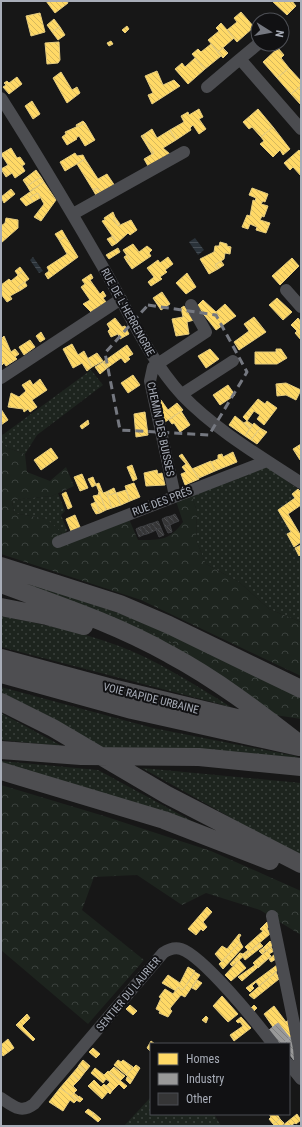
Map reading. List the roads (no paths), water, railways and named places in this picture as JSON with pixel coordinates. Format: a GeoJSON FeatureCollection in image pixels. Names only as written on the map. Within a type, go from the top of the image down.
{"type":"FeatureCollection","features":[{"type":"Feature","properties":{"kind":"highway"},"geometry":{"type":"LineString","coordinates":[[1,566],[120,604],[169,625],[301,689]]}},
{"type":"Feature","properties":{"kind":"highway"},"geometry":{"type":"LineString","coordinates":[[1,584],[75,612],[132,636],[169,654],[301,746]]}},
{"type":"Feature","properties":{"kind":"highway"},"geometry":{"type":"LineString","coordinates":[[1,607],[60,620],[115,637],[164,659],[211,683],[301,753]]}},
{"type":"Feature","properties":{"kind":"highway","name":"VOIE RAPIDE URBAINE"},"geometry":{"type":"LineString","coordinates":[[1,658],[127,692],[301,733]]}},
{"type":"Feature","properties":{"kind":"highway","name":"VOIE RAPIDE URBAINE"},"geometry":{"type":"LineString","coordinates":[[1,674],[132,710],[301,746]]}},
{"type":"Feature","properties":{"kind":"highway"},"geometry":{"type":"LineString","coordinates":[[1,702],[53,728],[167,796],[301,864]]}},
{"type":"Feature","properties":{"kind":"highway"},"geometry":{"type":"LineString","coordinates":[[1,750],[81,756],[199,757],[301,767]]}},
{"type":"Feature","properties":{"kind":"highway"},"geometry":{"type":"LineString","coordinates":[[1,771],[144,814],[198,832],[301,875]]}},
{"type":"Feature","properties":{"kind":"street"},"geometry":{"type":"LineString","coordinates":[[207,87],[250,51]]}},
{"type":"Feature","properties":{"kind":"street"},"geometry":{"type":"LineString","coordinates":[[240,59],[301,129]]}},
{"type":"Feature","properties":{"kind":"street","name":"RUE DE L'HERRENGRIE"},"geometry":{"type":"LineString","coordinates":[[1,98],[73,214],[157,364],[182,394],[220,429],[301,483]]}},
{"type":"Feature","properties":{"kind":"street"},"geometry":{"type":"LineString","coordinates":[[73,214],[184,152]]}},
{"type":"Feature","properties":{"kind":"street"},"geometry":{"type":"LineString","coordinates":[[286,290],[301,307]]}},
{"type":"Feature","properties":{"kind":"street"},"geometry":{"type":"LineString","coordinates":[[1,378],[121,299]]}},
{"type":"Feature","properties":{"kind":"street"},"geometry":{"type":"LineString","coordinates":[[157,364],[206,332],[191,305]]}},
{"type":"Feature","properties":{"kind":"street"},"geometry":{"type":"LineString","coordinates":[[182,394],[233,360]]}},
{"type":"Feature","properties":{"kind":"street","name":"CHEMIN DES BUISSES"},"geometry":{"type":"LineString","coordinates":[[157,364],[153,367],[150,381],[175,496]]}},
{"type":"Feature","properties":{"kind":"street","name":"RUE DES PRÉS"},"geometry":{"type":"LineString","coordinates":[[58,542],[266,461]]}},
{"type":"Feature","properties":{"kind":"street"},"geometry":{"type":"LineString","coordinates":[[272,916],[298,1048],[301,1071]]}},
{"type":"Feature","properties":{"kind":"street","name":"SENTIER DU LAURIER"},"geometry":{"type":"LineString","coordinates":[[1,1098],[18,1109],[26,1109],[34,1104],[163,953],[172,949],[185,951],[209,970],[272,1043]]}},
{"type":"Feature","properties":{"kind":"street"},"geometry":{"type":"LineString","coordinates":[[290,1065],[301,1079]]}}]}
